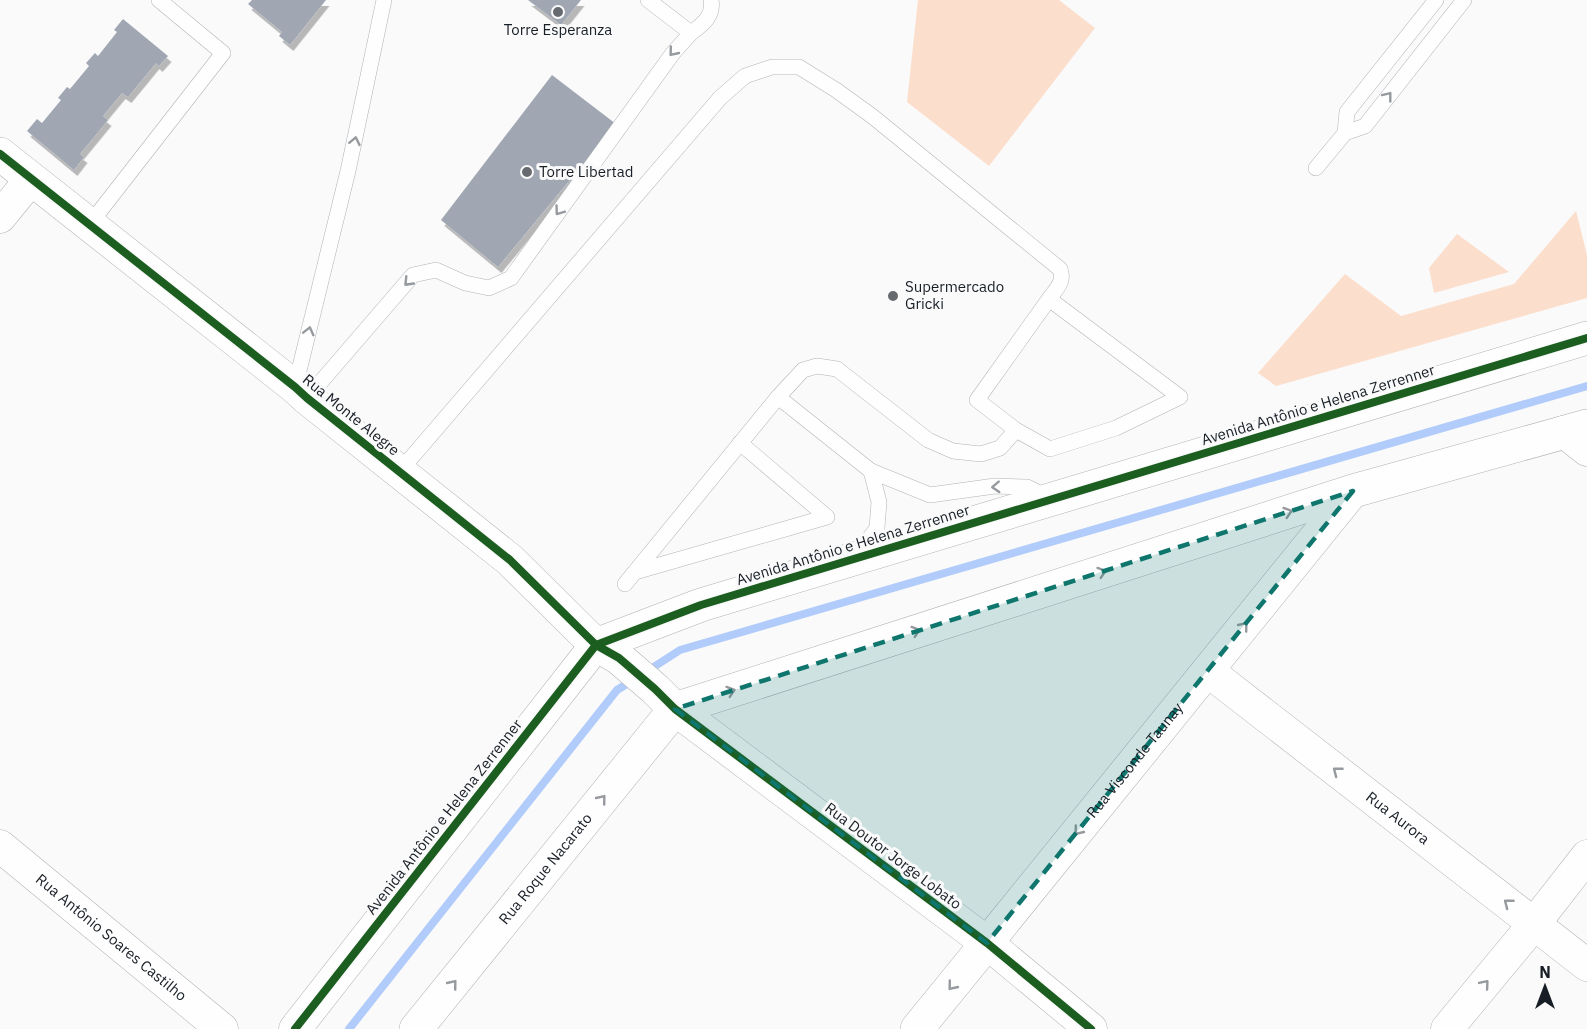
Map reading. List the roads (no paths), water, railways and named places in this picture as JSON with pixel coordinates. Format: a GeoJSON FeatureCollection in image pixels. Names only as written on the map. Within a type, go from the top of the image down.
{"type":"FeatureCollection","features":[{"type":"Feature","properties":{"kind":"street","name":"Rua Monte Alegre"},"geometry":{"type":"LineString","coordinates":[[0,154],[510,560],[608,652],[665,699]]}},
{"type":"Feature","properties":{"kind":"street"},"geometry":{"type":"LineString","coordinates":[[0,217],[31,178]]}},
{"type":"Feature","properties":{"kind":"street","name":"Avenida Antônio e Helena Zerrenner"},"geometry":{"type":"LineString","coordinates":[[295,1029],[608,652],[701,605],[1587,338]]}},
{"type":"Feature","properties":{"kind":"street"},"geometry":{"type":"LineString","coordinates":[[665,699],[1353,491],[1579,436]]}},
{"type":"Feature","properties":{"kind":"street","name":"Rua Visconde Taunay"},"geometry":{"type":"LineString","coordinates":[[917,1029],[1353,491]]}},
{"type":"Feature","properties":{"kind":"street","name":"Rua Aurora"},"geometry":{"type":"LineString","coordinates":[[1208,671],[1587,965]]}},
{"type":"Feature","properties":{"kind":"street","name":"Rua Doutor Jorge Lobato"},"geometry":{"type":"LineString","coordinates":[[665,699],[987,943],[1091,1029]]}},
{"type":"Feature","properties":{"kind":"street","name":"Rua Roque Nacarato"},"geometry":{"type":"LineString","coordinates":[[427,1025],[665,699]]}},
{"type":"Feature","properties":{"kind":"street","name":"Rua Antônio Soares Castilho"},"geometry":{"type":"LineString","coordinates":[[0,846],[222,1029]]}},
{"type":"Feature","properties":{"kind":"street"},"geometry":{"type":"LineString","coordinates":[[1447,1029],[1587,856]]}},
{"type":"Feature","properties":{"kind":"lane"},"geometry":{"type":"LineString","coordinates":[[89,225],[223,53],[159,0]]}},
{"type":"Feature","properties":{"kind":"lane"},"geometry":{"type":"LineString","coordinates":[[301,393],[384,0]]}},
{"type":"Feature","properties":{"kind":"lane"},"geometry":{"type":"LineString","coordinates":[[648,0],[691,33]]}},
{"type":"Feature","properties":{"kind":"lane"},"geometry":{"type":"LineString","coordinates":[[301,393],[413,275],[436,270],[465,283],[489,288],[511,278],[673,53],[691,33],[707,21],[713,8],[711,0]]}},
{"type":"Feature","properties":{"kind":"lane"},"geometry":{"type":"LineString","coordinates":[[1345,133],[1347,112],[1436,0]]}},
{"type":"Feature","properties":{"kind":"lane"},"geometry":{"type":"LineString","coordinates":[[1316,168],[1345,133],[1365,126],[1464,0]]}},
{"type":"Feature","properties":{"kind":"lane"},"geometry":{"type":"LineString","coordinates":[[399,472],[720,98],[745,76],[772,67],[800,67],[836,90],[872,116],[1060,269],[1061,283],[1048,298],[977,400],[1016,430],[1050,449],[1116,428],[1180,397],[1048,298]]}},
{"type":"Feature","properties":{"kind":"lane"},"geometry":{"type":"LineString","coordinates":[[740,443],[828,517],[630,578],[740,443],[778,397],[803,370],[818,366],[837,369],[928,440],[953,451],[981,454],[1000,448],[1016,430]]}},
{"type":"Feature","properties":{"kind":"lane"},"geometry":{"type":"LineString","coordinates":[[778,397],[871,471],[930,495],[995,486],[1027,487],[1052,499]]}},
{"type":"Feature","properties":{"kind":"lane"},"geometry":{"type":"LineString","coordinates":[[854,559],[877,528],[879,502],[871,471]]}},
{"type":"Feature","properties":{"kind":"waterway"},"geometry":{"type":"LineString","coordinates":[[646,672],[680,650],[1587,386]]}},
{"type":"Feature","properties":{"kind":"waterway"},"geometry":{"type":"LineString","coordinates":[[349,1029],[617,690],[635,679]]}},
{"type":"Feature","properties":{"kind":"place","name":"Torre Esperanza"},"geometry":{"type":"Point","coordinates":[558,12]}},
{"type":"Feature","properties":{"kind":"place","name":"Torre Libertad"},"geometry":{"type":"Point","coordinates":[527,172]}},
{"type":"Feature","properties":{"kind":"place","name":"Supermercado Gricki"},"geometry":{"type":"Point","coordinates":[893,296]}}]}
